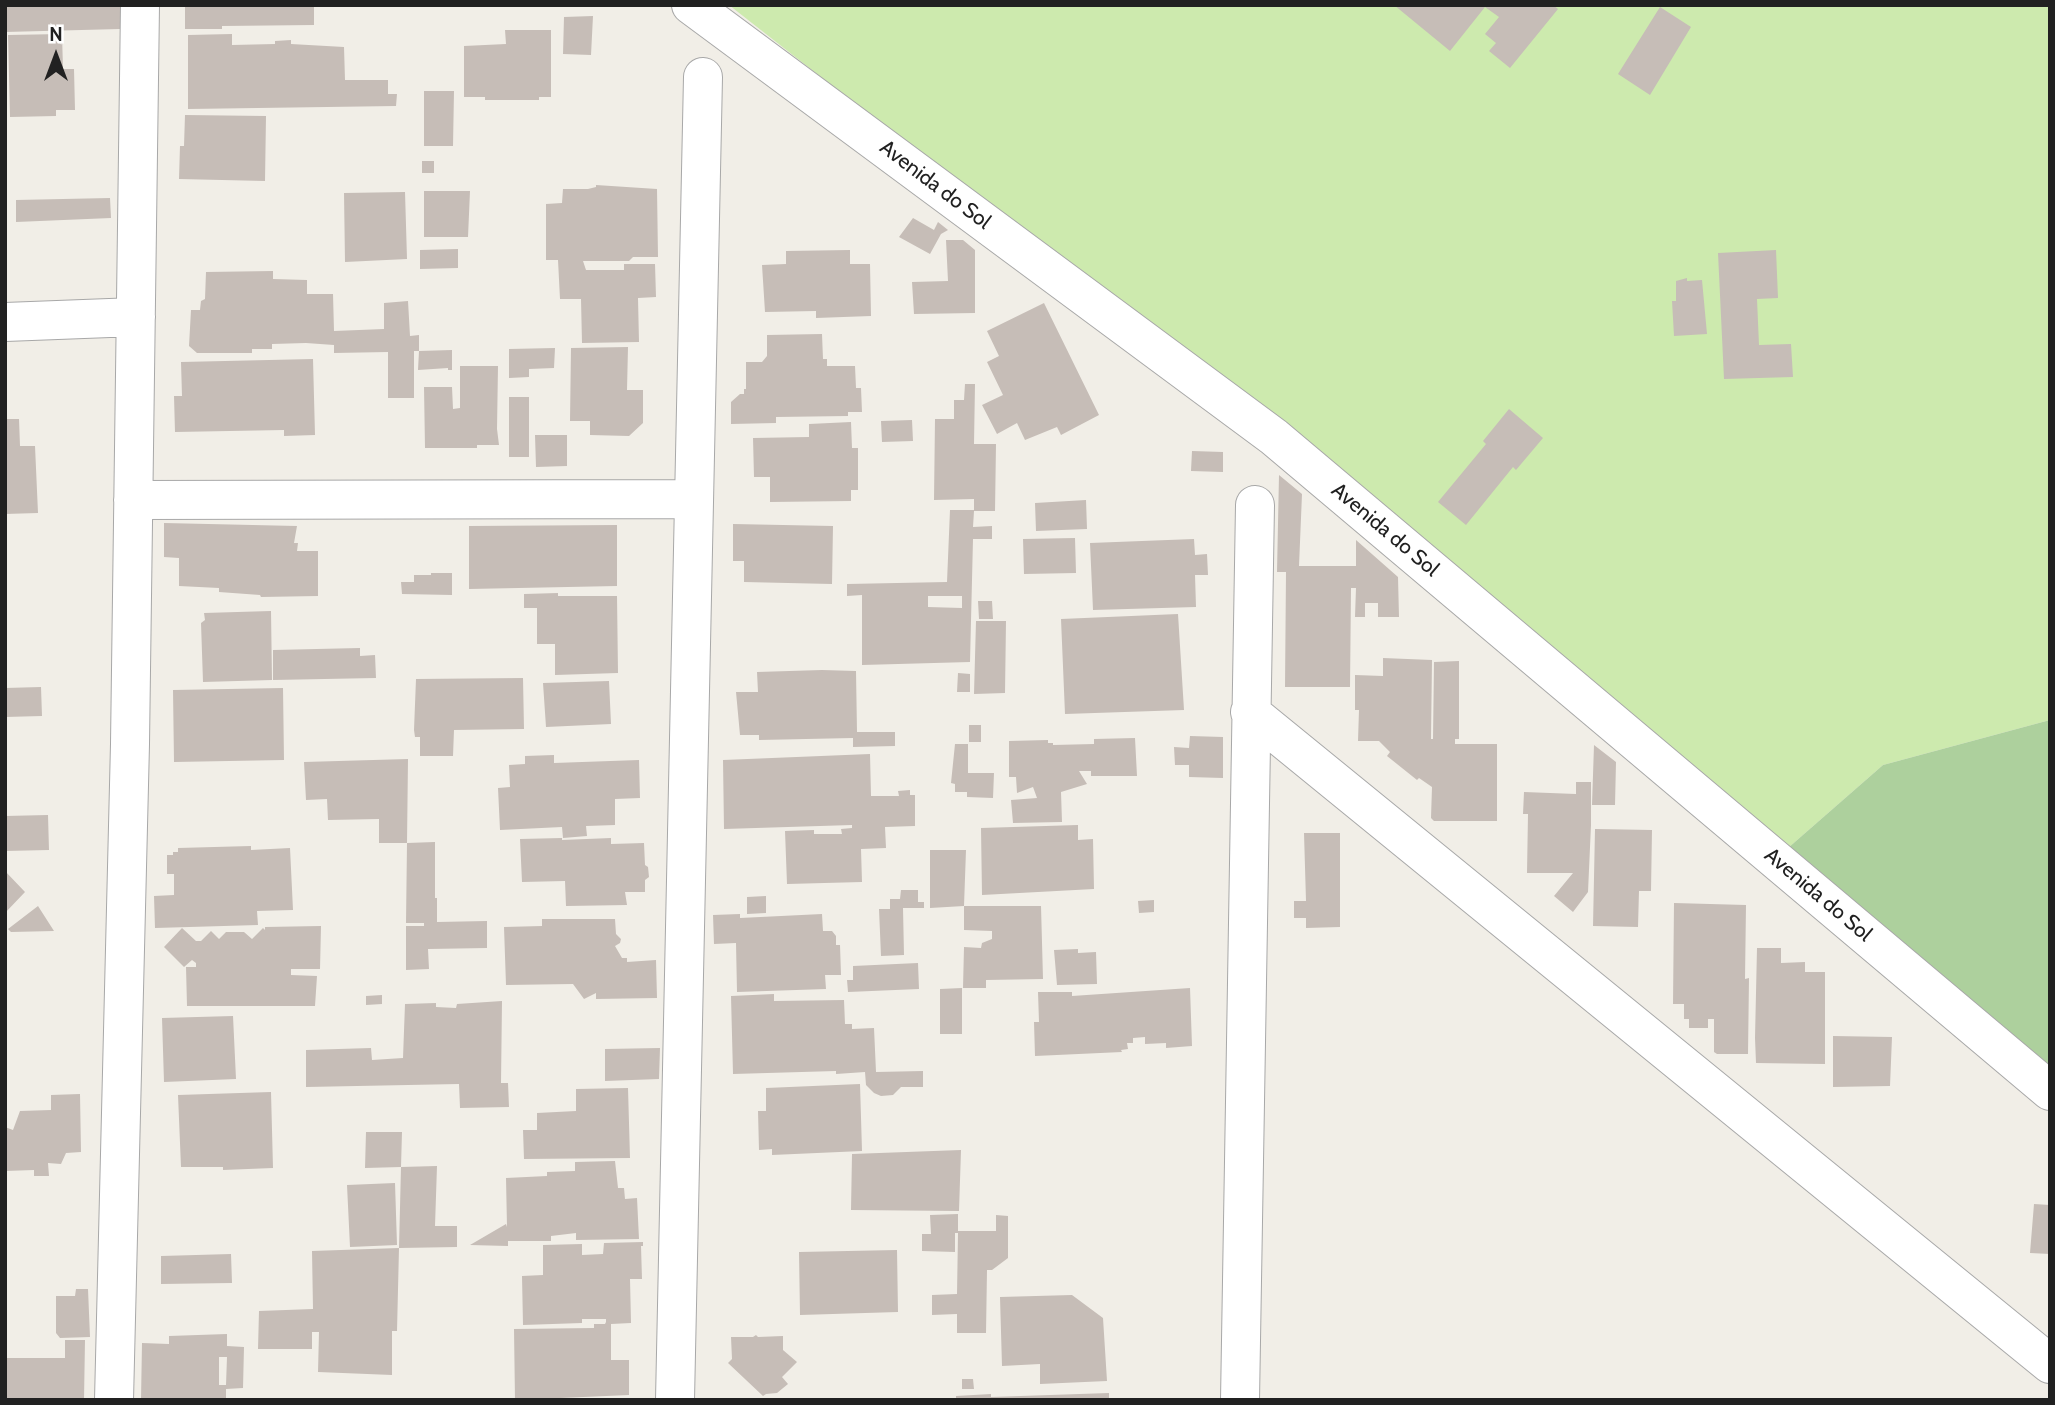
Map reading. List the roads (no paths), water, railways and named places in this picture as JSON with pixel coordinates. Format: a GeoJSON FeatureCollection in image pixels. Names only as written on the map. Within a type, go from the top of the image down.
{"type":"FeatureCollection","features":[{"type":"Feature","properties":{"kind":"street"},"geometry":{"type":"LineString","coordinates":[[114,1400],[130,744],[140,5]]}},
{"type":"Feature","properties":{"kind":"street","name":"Avenida do Sol"},"geometry":{"type":"LineString","coordinates":[[691,5],[1274,437],[2050,1091]]}},
{"type":"Feature","properties":{"kind":"street"},"geometry":{"type":"LineString","coordinates":[[675,1400],[702,77]]}},
{"type":"Feature","properties":{"kind":"street"},"geometry":{"type":"LineString","coordinates":[[5,322],[136,317]]}},
{"type":"Feature","properties":{"kind":"street"},"geometry":{"type":"LineString","coordinates":[[133,500],[694,499]]}},
{"type":"Feature","properties":{"kind":"street"},"geometry":{"type":"LineString","coordinates":[[1240,1400],[1255,505]]}},
{"type":"Feature","properties":{"kind":"street"},"geometry":{"type":"LineString","coordinates":[[1250,712],[2050,1364]]}}]}
